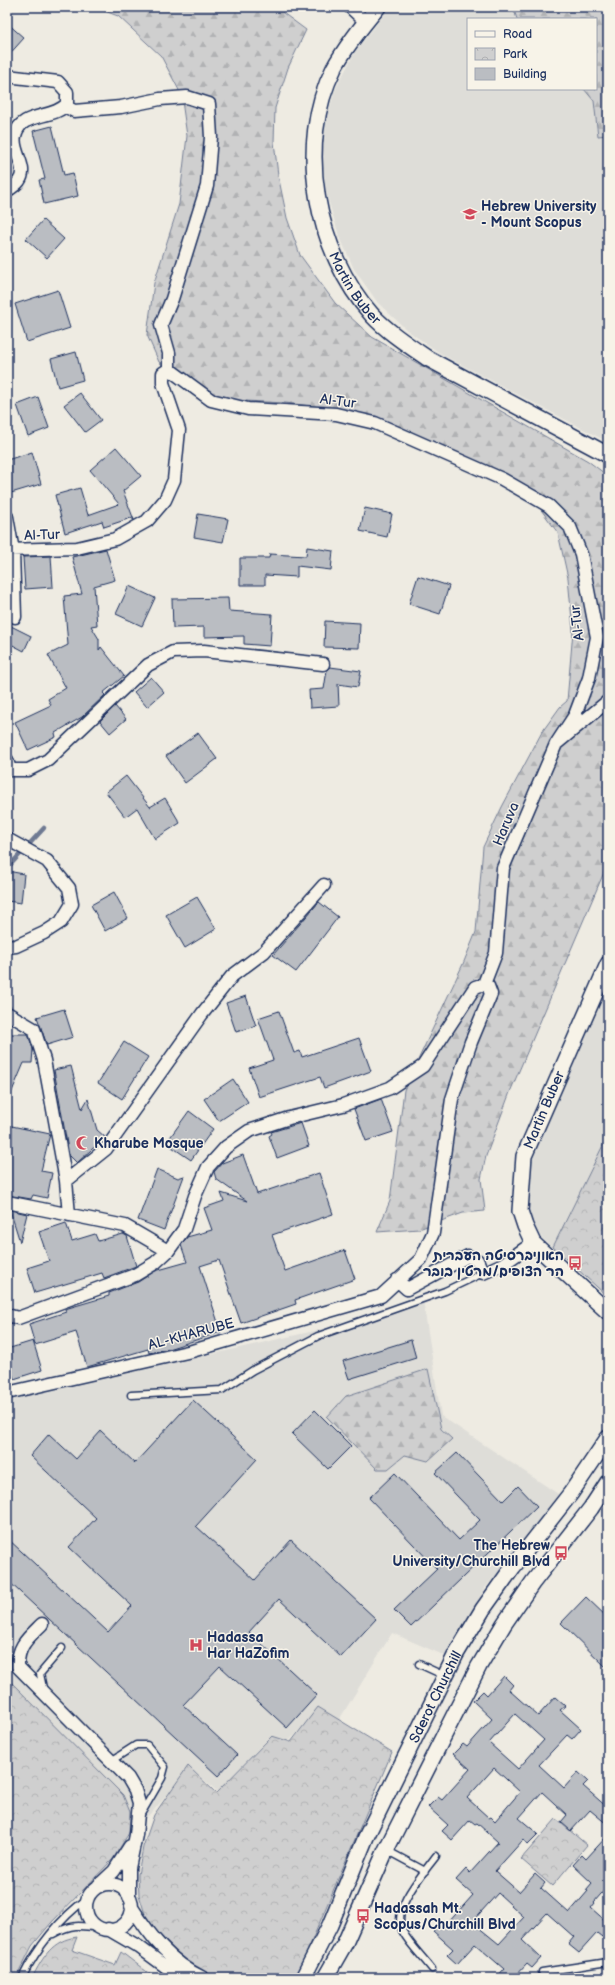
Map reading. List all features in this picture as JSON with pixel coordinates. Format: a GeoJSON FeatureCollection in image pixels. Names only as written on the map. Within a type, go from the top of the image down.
{"type":"FeatureCollection","features":[{"type":"Feature","properties":{"kind":"street"},"geometry":{"type":"LineString","coordinates":[[350,7],[366,22]]}},
{"type":"Feature","properties":{"kind":"street","name":"Martin Buber"},"geometry":{"type":"LineString","coordinates":[[378,7],[334,69],[318,115],[314,139],[315,184],[320,208],[333,248],[345,274],[372,314],[386,329],[415,350],[427,358],[608,455]]}},
{"type":"Feature","properties":{"kind":"street"},"geometry":{"type":"LineString","coordinates":[[7,76],[58,82],[67,92],[67,104],[61,111],[27,119],[19,126],[14,136],[15,147],[22,168],[19,180],[7,191]]}},
{"type":"Feature","properties":{"kind":"street"},"geometry":{"type":"LineString","coordinates":[[65,106],[74,111],[121,106],[160,99],[187,97],[209,104],[211,137],[207,186],[172,298],[161,325],[169,352],[170,369]]}},
{"type":"Feature","properties":{"kind":"street","name":"Al-Tur"},"geometry":{"type":"LineString","coordinates":[[10,550],[77,548],[115,539],[147,521],[165,500],[174,480],[179,430],[163,383],[163,373],[170,369],[211,400],[248,409],[336,414],[375,423],[502,479],[549,506],[570,527],[581,554],[596,637],[586,686],[575,715],[556,744]]}},
{"type":"Feature","properties":{"kind":"street"},"geometry":{"type":"LineString","coordinates":[[7,517],[15,617]]}},
{"type":"Feature","properties":{"kind":"street"},"geometry":{"type":"LineString","coordinates":[[7,760],[10,770],[28,770],[48,760],[148,665],[173,652],[204,651],[322,664]]}},
{"type":"Feature","properties":{"kind":"street","name":"Haruva"},"geometry":{"type":"LineString","coordinates":[[484,984],[496,953],[503,868],[556,744],[608,701]]}},
{"type":"Feature","properties":{"kind":"street"},"geometry":{"type":"LineString","coordinates":[[7,947],[16,946],[44,933],[61,922],[72,904],[69,888],[47,861],[10,841]]}},
{"type":"Feature","properties":{"kind":"street"},"geometry":{"type":"LineString","coordinates":[[66,1181],[106,1149],[202,1014],[232,976],[264,952],[324,885]]}},
{"type":"Feature","properties":{"kind":"street","name":"Martin Buber"},"geometry":{"type":"LineString","coordinates":[[606,1309],[532,1243],[524,1226],[520,1211],[524,1156],[608,964]]}},
{"type":"Feature","properties":{"kind":"street"},"geometry":{"type":"LineString","coordinates":[[7,1315],[18,1318],[135,1275],[155,1263],[168,1251],[184,1229],[195,1196],[208,1167],[226,1148],[249,1131],[289,1118],[343,1105],[390,1088],[423,1066],[475,987],[484,984],[488,986],[491,994],[471,1042],[452,1099],[433,1233],[421,1259],[398,1280],[407,1288],[468,1256],[477,1260],[483,1273],[503,1264],[532,1243]]}},
{"type":"Feature","properties":{"kind":"street"},"geometry":{"type":"LineString","coordinates":[[7,1013],[34,1029],[44,1060],[66,1181],[69,1215]]}},
{"type":"Feature","properties":{"kind":"street"},"geometry":{"type":"LineString","coordinates":[[7,1202],[125,1226],[168,1251]]}},
{"type":"Feature","properties":{"kind":"street","name":"AL-KHARUBE"},"geometry":{"type":"LineString","coordinates":[[7,1393],[192,1351],[381,1296],[398,1280]]}},
{"type":"Feature","properties":{"kind":"street","name":"Sderot Churchill"},"geometry":{"type":"LineString","coordinates":[[303,1978],[330,1925],[366,1836],[445,1676],[483,1610],[513,1567],[584,1474],[608,1438]]}},
{"type":"Feature","properties":{"kind":"street","name":"Sderot Churchill"},"geometry":{"type":"LineString","coordinates":[[325,1978],[345,1943],[386,1850],[471,1681],[490,1647],[533,1582],[591,1508],[608,1482]]}},
{"type":"Feature","properties":{"kind":"street"},"geometry":{"type":"LineString","coordinates":[[42,1624],[25,1641],[18,1655],[18,1667],[128,1778],[135,1790],[139,1802],[136,1835],[129,1868],[130,1902],[127,1920],[116,1928],[104,1929]]}},
{"type":"Feature","properties":{"kind":"street"},"geometry":{"type":"LineString","coordinates":[[136,1835],[124,1858],[114,1871],[91,1892],[87,1899],[87,1912],[89,1918],[104,1929],[139,1946],[181,1978]]}},
{"type":"Feature","properties":{"kind":"street"},"geometry":{"type":"LineString","coordinates":[[98,1887],[112,1884],[125,1891],[130,1902],[160,1947],[171,1958],[203,1978]]}},
{"type":"Feature","properties":{"kind":"lane"},"geometry":{"type":"LineString","coordinates":[[131,1395],[222,1390],[253,1370],[318,1336],[445,1291],[483,1273]]}},
{"type":"Feature","properties":{"kind":"lane"},"geometry":{"type":"LineString","coordinates":[[52,1701],[41,1685],[40,1674],[62,1648]]}},
{"type":"Feature","properties":{"kind":"lane"},"geometry":{"type":"LineString","coordinates":[[419,1664],[445,1676]]}},
{"type":"Feature","properties":{"kind":"lane"},"geometry":{"type":"LineString","coordinates":[[111,1761],[136,1745],[147,1745],[165,1767],[162,1778],[137,1821]]}},
{"type":"Feature","properties":{"kind":"lane"},"geometry":{"type":"LineString","coordinates":[[386,1850],[425,1871]]}},
{"type":"Feature","properties":{"kind":"lane"},"geometry":{"type":"LineString","coordinates":[[432,1969],[402,1931],[400,1914],[409,1893],[436,1856]]}},
{"type":"Feature","properties":{"kind":"lane"},"geometry":{"type":"LineString","coordinates":[[22,1978],[41,1946],[72,1910],[87,1899]]}},
{"type":"Feature","properties":{"kind":"lane"},"geometry":{"type":"LineString","coordinates":[[52,1935],[66,1927],[78,1924],[104,1929]]}},
{"type":"Feature","properties":{"kind":"lane"},"geometry":{"type":"LineString","coordinates":[[542,1972],[608,1962]]}},
{"type":"Feature","properties":{"kind":"shaded area","name":"Hebrew University - Mount Scopus"},"geometry":{"type":"Polygon","coordinates":[[[390,7],[608,7],[608,442],[443,355],[408,331],[378,303],[354,269],[339,235],[326,193],[322,160],[326,119],[336,88],[355,52],[390,7]]]}},
{"type":"Feature","properties":{"kind":"shaded area"},"geometry":{"type":"Polygon","coordinates":[[[608,943],[608,1298],[541,1237],[528,1214],[531,1161],[608,943]]]}},
{"type":"Feature","properties":{"kind":"shaded area","name":"Hadassa Har HaZofim"},"geometry":{"type":"Polygon","coordinates":[[[423,1300],[441,1416],[561,1496],[485,1588],[448,1657],[392,1633],[339,1720],[316,1713],[290,1740],[269,1738],[218,1792],[190,1768],[153,1811],[129,1833],[113,1859],[51,1923],[32,1946],[16,1978],[7,1978],[7,1401],[327,1328],[423,1300]]]}},
{"type":"Feature","properties":{"kind":"green space"},"geometry":{"type":"Polygon","coordinates":[[[94,7],[275,7],[306,30],[288,68],[275,108],[274,142],[278,175],[287,218],[300,255],[335,303],[372,337],[588,461],[608,476],[608,863],[510,1092],[486,1156],[481,1179],[485,1211],[463,1213],[419,1229],[377,1232],[390,1201],[404,1090],[463,964],[476,932],[483,847],[502,807],[542,732],[560,707],[567,701],[573,631],[568,578],[558,533],[539,507],[492,477],[335,409],[286,403],[225,400],[185,384],[159,362],[147,335],[154,283],[179,204],[187,136],[181,94],[161,56],[118,16],[94,7]]]}},
{"type":"Feature","properties":{"kind":"green space"},"geometry":{"type":"Polygon","coordinates":[[[513,7],[608,7],[608,135],[598,136],[594,101],[585,90],[597,90],[597,18],[517,18],[513,7]]]}},
{"type":"Feature","properties":{"kind":"green space"},"geometry":{"type":"Polygon","coordinates":[[[608,1135],[608,1297],[553,1247],[608,1135]]]}},
{"type":"Feature","properties":{"kind":"green space"},"geometry":{"type":"Polygon","coordinates":[[[428,1369],[441,1429],[452,1439],[428,1461],[405,1455],[388,1469],[377,1469],[327,1417],[346,1396],[428,1369]]]}},
{"type":"Feature","properties":{"kind":"green space"},"geometry":{"type":"Polygon","coordinates":[[[7,1678],[123,1795],[130,1812],[129,1833],[113,1859],[51,1923],[32,1946],[16,1978],[7,1978],[7,1753],[11,1749],[7,1745],[7,1678]]]}},
{"type":"Feature","properties":{"kind":"green space"},"geometry":{"type":"Polygon","coordinates":[[[318,1707],[392,1752],[296,1978],[215,1978],[182,1962],[167,1949],[145,1914],[139,1895],[138,1875],[143,1847],[154,1815],[188,1766],[216,1793],[272,1736],[291,1742],[318,1707]]]}},
{"type":"Feature","properties":{"kind":"green space"},"geometry":{"type":"Polygon","coordinates":[[[556,1819],[587,1845],[552,1886],[521,1859],[556,1819]]]}},
{"type":"Feature","properties":{"kind":"green space"},"geometry":{"type":"Polygon","coordinates":[[[77,1937],[72,1950],[115,1965],[121,1952],[155,1978],[32,1978],[40,1963],[49,1951],[61,1942],[77,1937]]]}},
{"type":"Feature","properties":{"kind":"building"},"geometry":{"type":"Polygon","coordinates":[[[7,23],[24,38],[7,57],[7,23]]]}},
{"type":"Feature","properties":{"kind":"building"},"geometry":{"type":"Polygon","coordinates":[[[52,126],[64,175],[73,173],[78,196],[44,204],[39,180],[45,179],[33,131],[52,126]]]}},
{"type":"Feature","properties":{"kind":"building"},"geometry":{"type":"Polygon","coordinates":[[[43,220],[64,239],[47,258],[26,239],[43,220]]]}},
{"type":"Feature","properties":{"kind":"building"},"geometry":{"type":"Polygon","coordinates":[[[58,290],[70,328],[27,342],[15,304],[58,290]]]}},
{"type":"Feature","properties":{"kind":"building"},"geometry":{"type":"Polygon","coordinates":[[[76,352],[83,380],[58,387],[51,359],[76,352]]]}},
{"type":"Feature","properties":{"kind":"building"},"geometry":{"type":"Polygon","coordinates":[[[80,393],[101,420],[85,432],[64,405],[80,393]]]}},
{"type":"Feature","properties":{"kind":"building"},"geometry":{"type":"Polygon","coordinates":[[[38,397],[49,428],[28,436],[17,405],[38,397]]]}},
{"type":"Feature","properties":{"kind":"building"},"geometry":{"type":"Polygon","coordinates":[[[116,447],[141,476],[123,491],[134,520],[131,518],[104,527],[102,521],[65,533],[55,495],[80,488],[88,515],[119,504],[90,470],[116,447]]]}},
{"type":"Feature","properties":{"kind":"building"},"geometry":{"type":"Polygon","coordinates":[[[32,452],[41,484],[11,493],[7,481],[7,460],[32,452]]]}},
{"type":"Feature","properties":{"kind":"building"},"geometry":{"type":"Polygon","coordinates":[[[365,508],[392,514],[387,537],[360,531],[365,508]]]}},
{"type":"Feature","properties":{"kind":"building"},"geometry":{"type":"Polygon","coordinates":[[[198,514],[228,519],[223,542],[194,537],[198,514]]]}},
{"type":"Feature","properties":{"kind":"building"},"geometry":{"type":"Polygon","coordinates":[[[307,547],[333,551],[331,570],[297,566],[297,577],[265,575],[265,585],[240,585],[240,558],[269,558],[270,554],[306,556],[307,547]]]}},
{"type":"Feature","properties":{"kind":"building"},"geometry":{"type":"Polygon","coordinates":[[[106,549],[115,580],[94,586],[97,625],[91,626],[99,639],[99,650],[101,647],[124,676],[103,693],[105,695],[82,717],[55,733],[56,737],[28,750],[15,722],[51,705],[48,699],[66,688],[48,655],[68,645],[64,596],[82,594],[72,557],[106,549]]]}},
{"type":"Feature","properties":{"kind":"building"},"geometry":{"type":"Polygon","coordinates":[[[51,556],[53,587],[25,589],[23,557],[51,556]]]}},
{"type":"Feature","properties":{"kind":"building"},"geometry":{"type":"Polygon","coordinates":[[[418,576],[449,586],[440,614],[409,604],[418,576]]]}},
{"type":"Feature","properties":{"kind":"building"},"geometry":{"type":"Polygon","coordinates":[[[129,586],[155,598],[142,626],[116,614],[129,586]]]}},
{"type":"Feature","properties":{"kind":"building"},"geometry":{"type":"Polygon","coordinates":[[[228,598],[229,611],[272,614],[270,646],[244,644],[244,636],[204,637],[204,627],[173,628],[172,599],[228,598]]]}},
{"type":"Feature","properties":{"kind":"building"},"geometry":{"type":"Polygon","coordinates":[[[325,621],[360,623],[359,648],[324,647],[325,621]]]}},
{"type":"Feature","properties":{"kind":"building"},"geometry":{"type":"Polygon","coordinates":[[[7,624],[31,636],[24,651],[7,642],[7,624]]]}},
{"type":"Feature","properties":{"kind":"building"},"geometry":{"type":"Polygon","coordinates":[[[330,667],[361,671],[358,687],[338,684],[339,706],[310,708],[309,690],[324,689],[327,670],[330,667]]]}},
{"type":"Feature","properties":{"kind":"building"},"geometry":{"type":"Polygon","coordinates":[[[151,677],[164,692],[147,707],[134,692],[151,677]]]}},
{"type":"Feature","properties":{"kind":"building"},"geometry":{"type":"Polygon","coordinates":[[[115,706],[126,719],[110,733],[100,721],[115,706]]]}},
{"type":"Feature","properties":{"kind":"building"},"geometry":{"type":"Polygon","coordinates":[[[198,733],[217,759],[185,783],[166,756],[198,733]]]}},
{"type":"Feature","properties":{"kind":"building"},"geometry":{"type":"Polygon","coordinates":[[[126,776],[150,807],[165,798],[180,823],[155,839],[137,808],[125,817],[106,792],[126,776]]]}},
{"type":"Feature","properties":{"kind":"building"},"geometry":{"type":"Polygon","coordinates":[[[7,871],[24,874],[21,903],[7,901],[7,871]]]}},
{"type":"Feature","properties":{"kind":"building"},"geometry":{"type":"Polygon","coordinates":[[[114,892],[128,918],[105,931],[91,905],[114,892]]]}},
{"type":"Feature","properties":{"kind":"building"},"geometry":{"type":"Polygon","coordinates":[[[197,897],[216,929],[185,948],[166,915],[197,897]]]}},
{"type":"Feature","properties":{"kind":"building"},"geometry":{"type":"Polygon","coordinates":[[[319,902],[338,917],[296,972],[273,955],[319,902]]]}},
{"type":"Feature","properties":{"kind":"building"},"geometry":{"type":"Polygon","coordinates":[[[246,996],[256,1026],[236,1032],[226,1003],[246,996]]]}},
{"type":"Feature","properties":{"kind":"building"},"geometry":{"type":"Polygon","coordinates":[[[64,1009],[73,1037],[47,1045],[37,1017],[64,1009]]]}},
{"type":"Feature","properties":{"kind":"building"},"geometry":{"type":"Polygon","coordinates":[[[279,1011],[294,1053],[300,1051],[302,1057],[359,1038],[371,1071],[324,1088],[320,1077],[259,1097],[249,1068],[273,1060],[258,1018],[279,1011]]]}},
{"type":"Feature","properties":{"kind":"building"},"geometry":{"type":"Polygon","coordinates":[[[7,1034],[28,1034],[33,1049],[32,1063],[24,1063],[7,1103],[7,1034]]]}},
{"type":"Feature","properties":{"kind":"building"},"geometry":{"type":"Polygon","coordinates":[[[124,1042],[148,1057],[122,1099],[98,1083],[124,1042]]]}},
{"type":"Feature","properties":{"kind":"building"},"geometry":{"type":"Polygon","coordinates":[[[71,1066],[82,1109],[88,1099],[97,1130],[105,1137],[77,1163],[69,1155],[54,1070],[71,1066]]]}},
{"type":"Feature","properties":{"kind":"building"},"geometry":{"type":"Polygon","coordinates":[[[233,1079],[248,1102],[219,1121],[204,1099],[233,1079]]]}},
{"type":"Feature","properties":{"kind":"building"},"geometry":{"type":"Polygon","coordinates":[[[381,1099],[393,1132],[366,1141],[354,1109],[381,1099]]]}},
{"type":"Feature","properties":{"kind":"building"},"geometry":{"type":"Polygon","coordinates":[[[189,1111],[213,1129],[191,1160],[166,1143],[189,1111]]]}},
{"type":"Feature","properties":{"kind":"building"},"geometry":{"type":"Polygon","coordinates":[[[301,1123],[309,1146],[277,1158],[269,1136],[272,1134],[271,1132],[301,1123]]]}},
{"type":"Feature","properties":{"kind":"building"},"geometry":{"type":"Polygon","coordinates":[[[7,1125],[50,1134],[41,1171],[52,1173],[47,1198],[33,1195],[31,1199],[7,1195],[7,1125]]]}},
{"type":"Feature","properties":{"kind":"building"},"geometry":{"type":"Polygon","coordinates":[[[243,1155],[257,1194],[319,1173],[333,1214],[272,1235],[285,1271],[345,1250],[355,1279],[295,1300],[296,1304],[241,1323],[219,1260],[200,1266],[221,1332],[168,1349],[149,1353],[148,1349],[87,1367],[76,1332],[35,1345],[29,1324],[66,1312],[65,1309],[109,1296],[109,1293],[138,1282],[155,1271],[187,1262],[181,1245],[187,1237],[212,1230],[204,1208],[224,1201],[221,1193],[247,1201],[216,1179],[214,1172],[222,1163],[243,1155]]]}},
{"type":"Feature","properties":{"kind":"building"},"geometry":{"type":"Polygon","coordinates":[[[157,1169],[178,1178],[184,1176],[164,1230],[138,1220],[157,1169]]]}},
{"type":"Feature","properties":{"kind":"building"},"geometry":{"type":"Polygon","coordinates":[[[10,1210],[27,1214],[20,1242],[10,1210]]]}},
{"type":"Feature","properties":{"kind":"building"},"geometry":{"type":"Polygon","coordinates":[[[66,1223],[72,1241],[95,1234],[98,1241],[123,1234],[127,1236],[136,1266],[104,1278],[102,1273],[35,1293],[27,1268],[49,1261],[39,1232],[66,1223]]]}},
{"type":"Feature","properties":{"kind":"building"},"geometry":{"type":"Polygon","coordinates":[[[411,1340],[416,1358],[349,1379],[343,1361],[411,1340]]]}},
{"type":"Feature","properties":{"kind":"building"},"geometry":{"type":"Polygon","coordinates":[[[33,1341],[42,1370],[14,1379],[7,1358],[7,1349],[33,1341]]]}},
{"type":"Feature","properties":{"kind":"building"},"geometry":{"type":"Polygon","coordinates":[[[193,1400],[257,1459],[196,1526],[255,1580],[291,1540],[376,1619],[341,1657],[279,1599],[249,1632],[317,1695],[287,1728],[220,1666],[183,1705],[237,1755],[218,1776],[7,1580],[7,1538],[108,1632],[132,1606],[69,1547],[96,1518],[30,1456],[49,1434],[76,1459],[101,1431],[135,1463],[193,1400]]]}},
{"type":"Feature","properties":{"kind":"building"},"geometry":{"type":"Polygon","coordinates":[[[315,1410],[351,1446],[328,1469],[292,1434],[315,1410]]]}},
{"type":"Feature","properties":{"kind":"building"},"geometry":{"type":"Polygon","coordinates":[[[457,1453],[503,1501],[518,1486],[537,1506],[411,1627],[394,1610],[437,1569],[369,1498],[395,1473],[459,1540],[480,1520],[435,1473],[457,1453]]]}},
{"type":"Feature","properties":{"kind":"building"},"geometry":{"type":"Polygon","coordinates":[[[586,1597],[608,1618],[608,1669],[561,1623],[586,1597]]]}},
{"type":"Feature","properties":{"kind":"building"},"geometry":{"type":"Polygon","coordinates":[[[504,1676],[513,1685],[509,1690],[538,1716],[555,1697],[565,1706],[560,1710],[581,1729],[572,1739],[567,1735],[539,1765],[564,1788],[578,1772],[588,1781],[583,1786],[608,1808],[608,1825],[590,1810],[571,1831],[561,1822],[567,1815],[542,1792],[519,1818],[538,1834],[528,1844],[523,1840],[495,1871],[519,1892],[535,1874],[545,1883],[541,1888],[569,1913],[588,1891],[586,1890],[592,1883],[573,1865],[582,1855],[586,1859],[608,1835],[608,1886],[594,1902],[595,1903],[591,1908],[608,1923],[608,1931],[602,1937],[597,1933],[579,1953],[568,1944],[574,1937],[547,1913],[522,1940],[541,1958],[532,1968],[527,1964],[514,1978],[496,1978],[504,1969],[475,1944],[457,1964],[447,1955],[453,1949],[433,1931],[443,1921],[447,1924],[473,1895],[456,1880],[466,1869],[470,1873],[498,1842],[477,1823],[475,1824],[470,1820],[452,1840],[442,1831],[448,1825],[428,1807],[438,1797],[442,1800],[470,1769],[453,1754],[463,1744],[467,1747],[492,1719],[473,1701],[483,1691],[487,1695],[504,1676]],[[515,1714],[489,1743],[518,1769],[544,1740],[515,1714]],[[494,1768],[467,1798],[489,1818],[491,1817],[495,1821],[520,1792],[494,1768]],[[498,1893],[472,1922],[499,1944],[524,1917],[498,1893]]]}},
{"type":"Feature","properties":{"kind":"waterway"},"geometry":{"type":"LineString","coordinates":[[7,865],[11,864],[44,828]]}},
{"type":"Feature","properties":{"kind":"place","name":"Hebrew University - Mount Scopus"},"geometry":{"type":"Point","coordinates":[470,214]}},
{"type":"Feature","properties":{"kind":"place","name":"Kharube Mosque"},"geometry":{"type":"Point","coordinates":[83,1143]}},
{"type":"Feature","properties":{"kind":"place","name":"האוניברסיטה העברית הר הצופים/מרטין בובר"},"geometry":{"type":"Point","coordinates":[575,1263]}},
{"type":"Feature","properties":{"kind":"place","name":"The Hebrew University/Churchill Blvd"},"geometry":{"type":"Point","coordinates":[561,1553]}},
{"type":"Feature","properties":{"kind":"place","name":"Hadassa Har HaZofim"},"geometry":{"type":"Point","coordinates":[196,1645]}},
{"type":"Feature","properties":{"kind":"place","name":"Hadassah Mt. Scopus/Churchill Blvd"},"geometry":{"type":"Point","coordinates":[363,1916]}}]}
